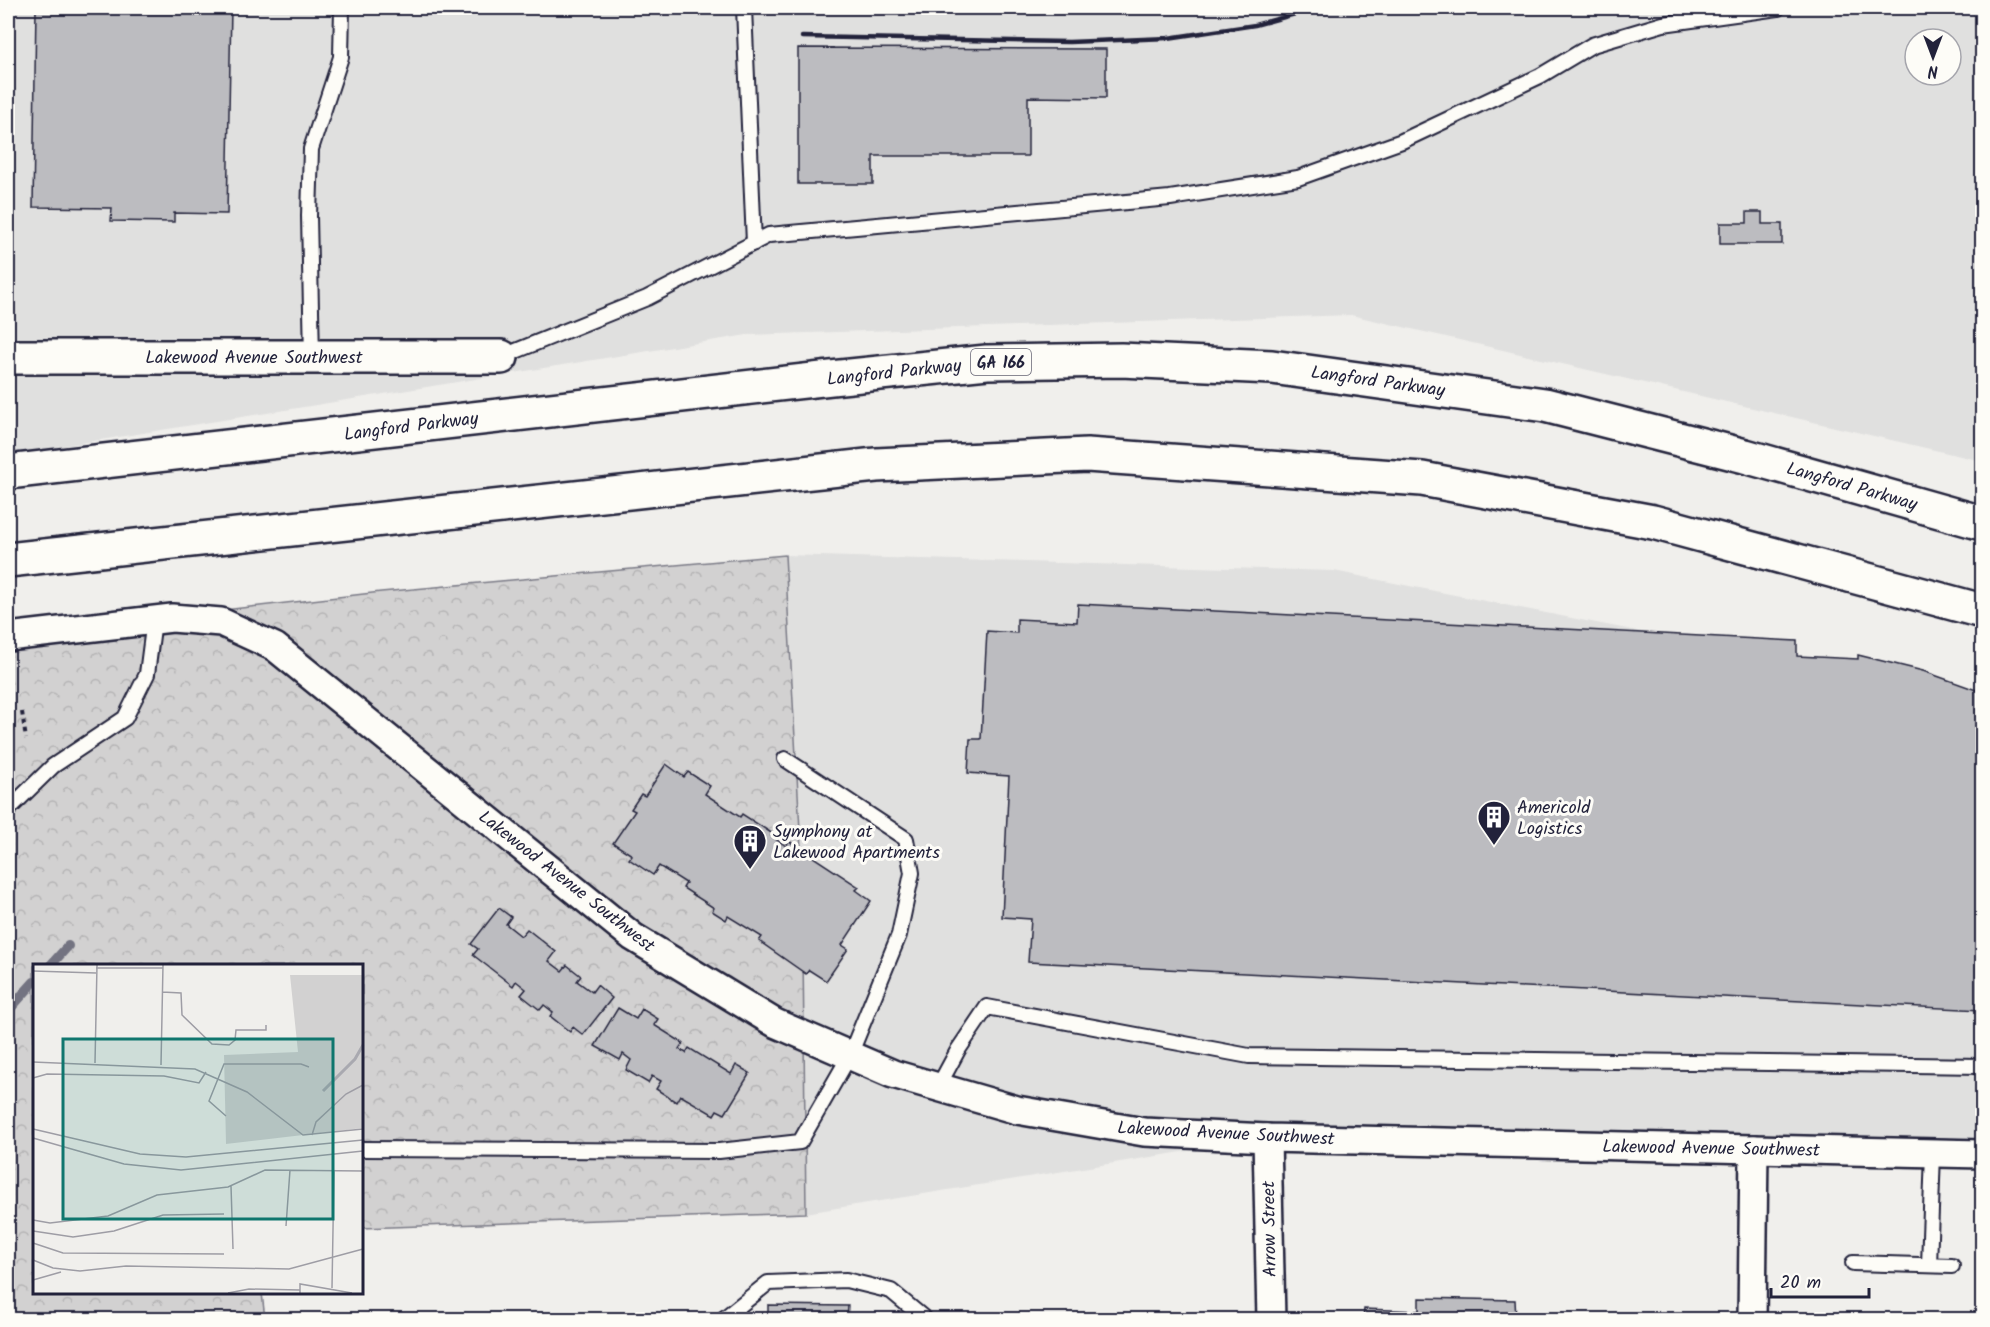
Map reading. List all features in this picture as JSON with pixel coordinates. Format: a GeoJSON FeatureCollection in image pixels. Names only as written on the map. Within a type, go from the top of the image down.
{"type":"FeatureCollection","features":[{"type":"Feature","properties":{"kind":"main road","name":"Lakewood Avenue Southwest"},"geometry":{"type":"LineString","coordinates":[[8,357],[501,357]]}},
{"type":"Feature","properties":{"kind":"main road","name":"Langford Parkway"},"geometry":{"type":"LineString","coordinates":[[8,472],[843,376],[987,363],[1121,360],[1272,367],[1545,405],[1745,456],[1983,523]]}},
{"type":"Feature","properties":{"kind":"main road"},"geometry":{"type":"LineString","coordinates":[[8,560],[876,465],[1087,455],[1422,479],[1653,522],[1983,611]]}},
{"type":"Feature","properties":{"kind":"street","name":"Lakewood Avenue Southwest"},"geometry":{"type":"LineString","coordinates":[[8,637],[172,618],[221,622],[275,647],[633,938],[775,1023],[893,1074],[1017,1110],[1144,1132],[1267,1138],[1983,1154]]}},
{"type":"Feature","properties":{"kind":"street","name":"Arrow Street"},"geometry":{"type":"LineString","coordinates":[[1267,1138],[1270,1320]]}},
{"type":"Feature","properties":{"kind":"street"},"geometry":{"type":"LineString","coordinates":[[1752,1320],[1754,1149]]}},
{"type":"Feature","properties":{"kind":"lane"},"geometry":{"type":"LineString","coordinates":[[312,357],[309,216],[311,149],[341,57],[342,8]]}},
{"type":"Feature","properties":{"kind":"lane"},"geometry":{"type":"LineString","coordinates":[[744,8],[754,243]]}},
{"type":"Feature","properties":{"kind":"lane"},"geometry":{"type":"LineString","coordinates":[[501,357],[647,298],[770,235],[1170,198],[1298,178],[1402,141],[1540,76],[1592,45],[1663,24],[1778,8]]}},
{"type":"Feature","properties":{"kind":"lane"},"geometry":{"type":"LineString","coordinates":[[8,810],[54,766],[125,718],[147,674],[154,620]]}},
{"type":"Feature","properties":{"kind":"lane"},"geometry":{"type":"LineString","coordinates":[[363,1149],[719,1151],[800,1142],[850,1055],[899,935],[912,873],[906,839],[785,759]]}},
{"type":"Feature","properties":{"kind":"lane"},"geometry":{"type":"LineString","coordinates":[[938,1087],[987,1007],[1249,1056],[1983,1066]]}},
{"type":"Feature","properties":{"kind":"lane"},"geometry":{"type":"LineString","coordinates":[[1929,1265],[1933,1153]]}},
{"type":"Feature","properties":{"kind":"lane"},"geometry":{"type":"LineString","coordinates":[[1853,1263],[1952,1266]]}},
{"type":"Feature","properties":{"kind":"lane"},"geometry":{"type":"LineString","coordinates":[[722,1320],[768,1283],[846,1280],[891,1291],[926,1320]]}},
{"type":"Feature","properties":{"kind":"path"},"geometry":{"type":"LineString","coordinates":[[22,712],[26,739]]}},
{"type":"Feature","properties":{"kind":"shaded area"},"geometry":{"type":"Polygon","coordinates":[[[8,8],[1982,8],[1982,461],[1351,315],[747,335],[8,455],[8,8]]]}},
{"type":"Feature","properties":{"kind":"shaded area"},"geometry":{"type":"Polygon","coordinates":[[[785,555],[1334,571],[1793,662],[1982,728],[1982,1148],[1262,1139],[806,1213],[802,867],[785,555]]]}},
{"type":"Feature","properties":{"kind":"green space"},"geometry":{"type":"Polygon","coordinates":[[[785,555],[802,867],[806,1213],[363,1228],[363,964],[33,964],[33,1294],[262,1294],[265,1319],[8,1319],[8,635],[381,592],[785,555]]]}},
{"type":"Feature","properties":{"kind":"building"},"geometry":{"type":"Polygon","coordinates":[[[36,8],[231,8],[227,214],[174,213],[174,222],[111,221],[112,208],[33,207],[36,8]]]}},
{"type":"Feature","properties":{"kind":"building"},"geometry":{"type":"Polygon","coordinates":[[[798,48],[1106,49],[1106,98],[1028,97],[1028,156],[873,156],[873,184],[798,184],[798,48]]]}},
{"type":"Feature","properties":{"kind":"building"},"geometry":{"type":"Polygon","coordinates":[[[1747,212],[1762,212],[1762,224],[1782,224],[1782,244],[1720,244],[1720,223],[1747,223],[1747,212]]]}},
{"type":"Feature","properties":{"kind":"building","name":"Americold Logistics"},"geometry":{"type":"Polygon","coordinates":[[[1078,604],[1797,641],[1797,656],[1858,659],[1858,655],[1923,671],[1982,692],[1982,1010],[1028,962],[1031,919],[1002,917],[1009,776],[968,773],[970,739],[981,739],[987,631],[1017,633],[1017,619],[1077,622],[1078,604]]]}},
{"type":"Feature","properties":{"kind":"building","name":"Symphony at Lakewood Apartments"},"geometry":{"type":"Polygon","coordinates":[[[666,764],[684,777],[688,772],[710,786],[705,794],[740,817],[742,814],[773,834],[771,836],[786,846],[789,841],[859,887],[856,890],[871,901],[842,945],[848,949],[826,981],[809,970],[806,974],[759,941],[762,937],[728,916],[726,920],[712,911],[714,908],[683,888],[686,883],[659,866],[653,875],[629,859],[632,855],[613,843],[635,811],[631,809],[641,794],[645,796],[666,764]]]}},
{"type":"Feature","properties":{"kind":"building"},"geometry":{"type":"Polygon","coordinates":[[[499,908],[511,917],[506,924],[521,936],[527,929],[556,952],[549,961],[562,971],[567,965],[581,976],[577,981],[592,992],[597,985],[612,998],[583,1035],[573,1027],[570,1032],[550,1016],[553,1012],[544,1005],[540,1010],[521,995],[526,989],[516,981],[513,986],[473,955],[478,949],[471,944],[499,908]]]}},
{"type":"Feature","properties":{"kind":"building"},"geometry":{"type":"Polygon","coordinates":[[[618,1008],[636,1019],[642,1009],[658,1019],[654,1025],[683,1043],[679,1049],[686,1053],[689,1048],[731,1074],[736,1065],[750,1073],[725,1114],[717,1110],[714,1115],[680,1095],[676,1102],[656,1089],[661,1081],[652,1076],[648,1083],[626,1070],[631,1060],[623,1054],[620,1060],[595,1046],[618,1008]]]}},
{"type":"Feature","properties":{"kind":"building"},"geometry":{"type":"Polygon","coordinates":[[[1419,1298],[1515,1300],[1516,1320],[1363,1320],[1364,1309],[1419,1311],[1419,1298]]]}},
{"type":"Feature","properties":{"kind":"building"},"geometry":{"type":"Polygon","coordinates":[[[768,1305],[848,1306],[847,1320],[768,1320],[768,1305]]]}},
{"type":"Feature","properties":{"kind":"waterway"},"geometry":{"type":"LineString","coordinates":[[52,964],[68,946]]}},
{"type":"Feature","properties":{"kind":"waterway"},"geometry":{"type":"LineString","coordinates":[[8,1011],[33,983]]}},
{"type":"Feature","properties":{"kind":"railway"},"geometry":{"type":"LineString","coordinates":[[802,37],[1069,42],[1168,38],[1255,25],[1317,8]]}},
{"type":"Feature","properties":{"kind":"place","name":"Americold Logistics"},"geometry":{"type":"Point","coordinates":[1494,846]}},
{"type":"Feature","properties":{"kind":"place","name":"Symphony at Lakewood Apartments"},"geometry":{"type":"Point","coordinates":[750,870]}}]}
